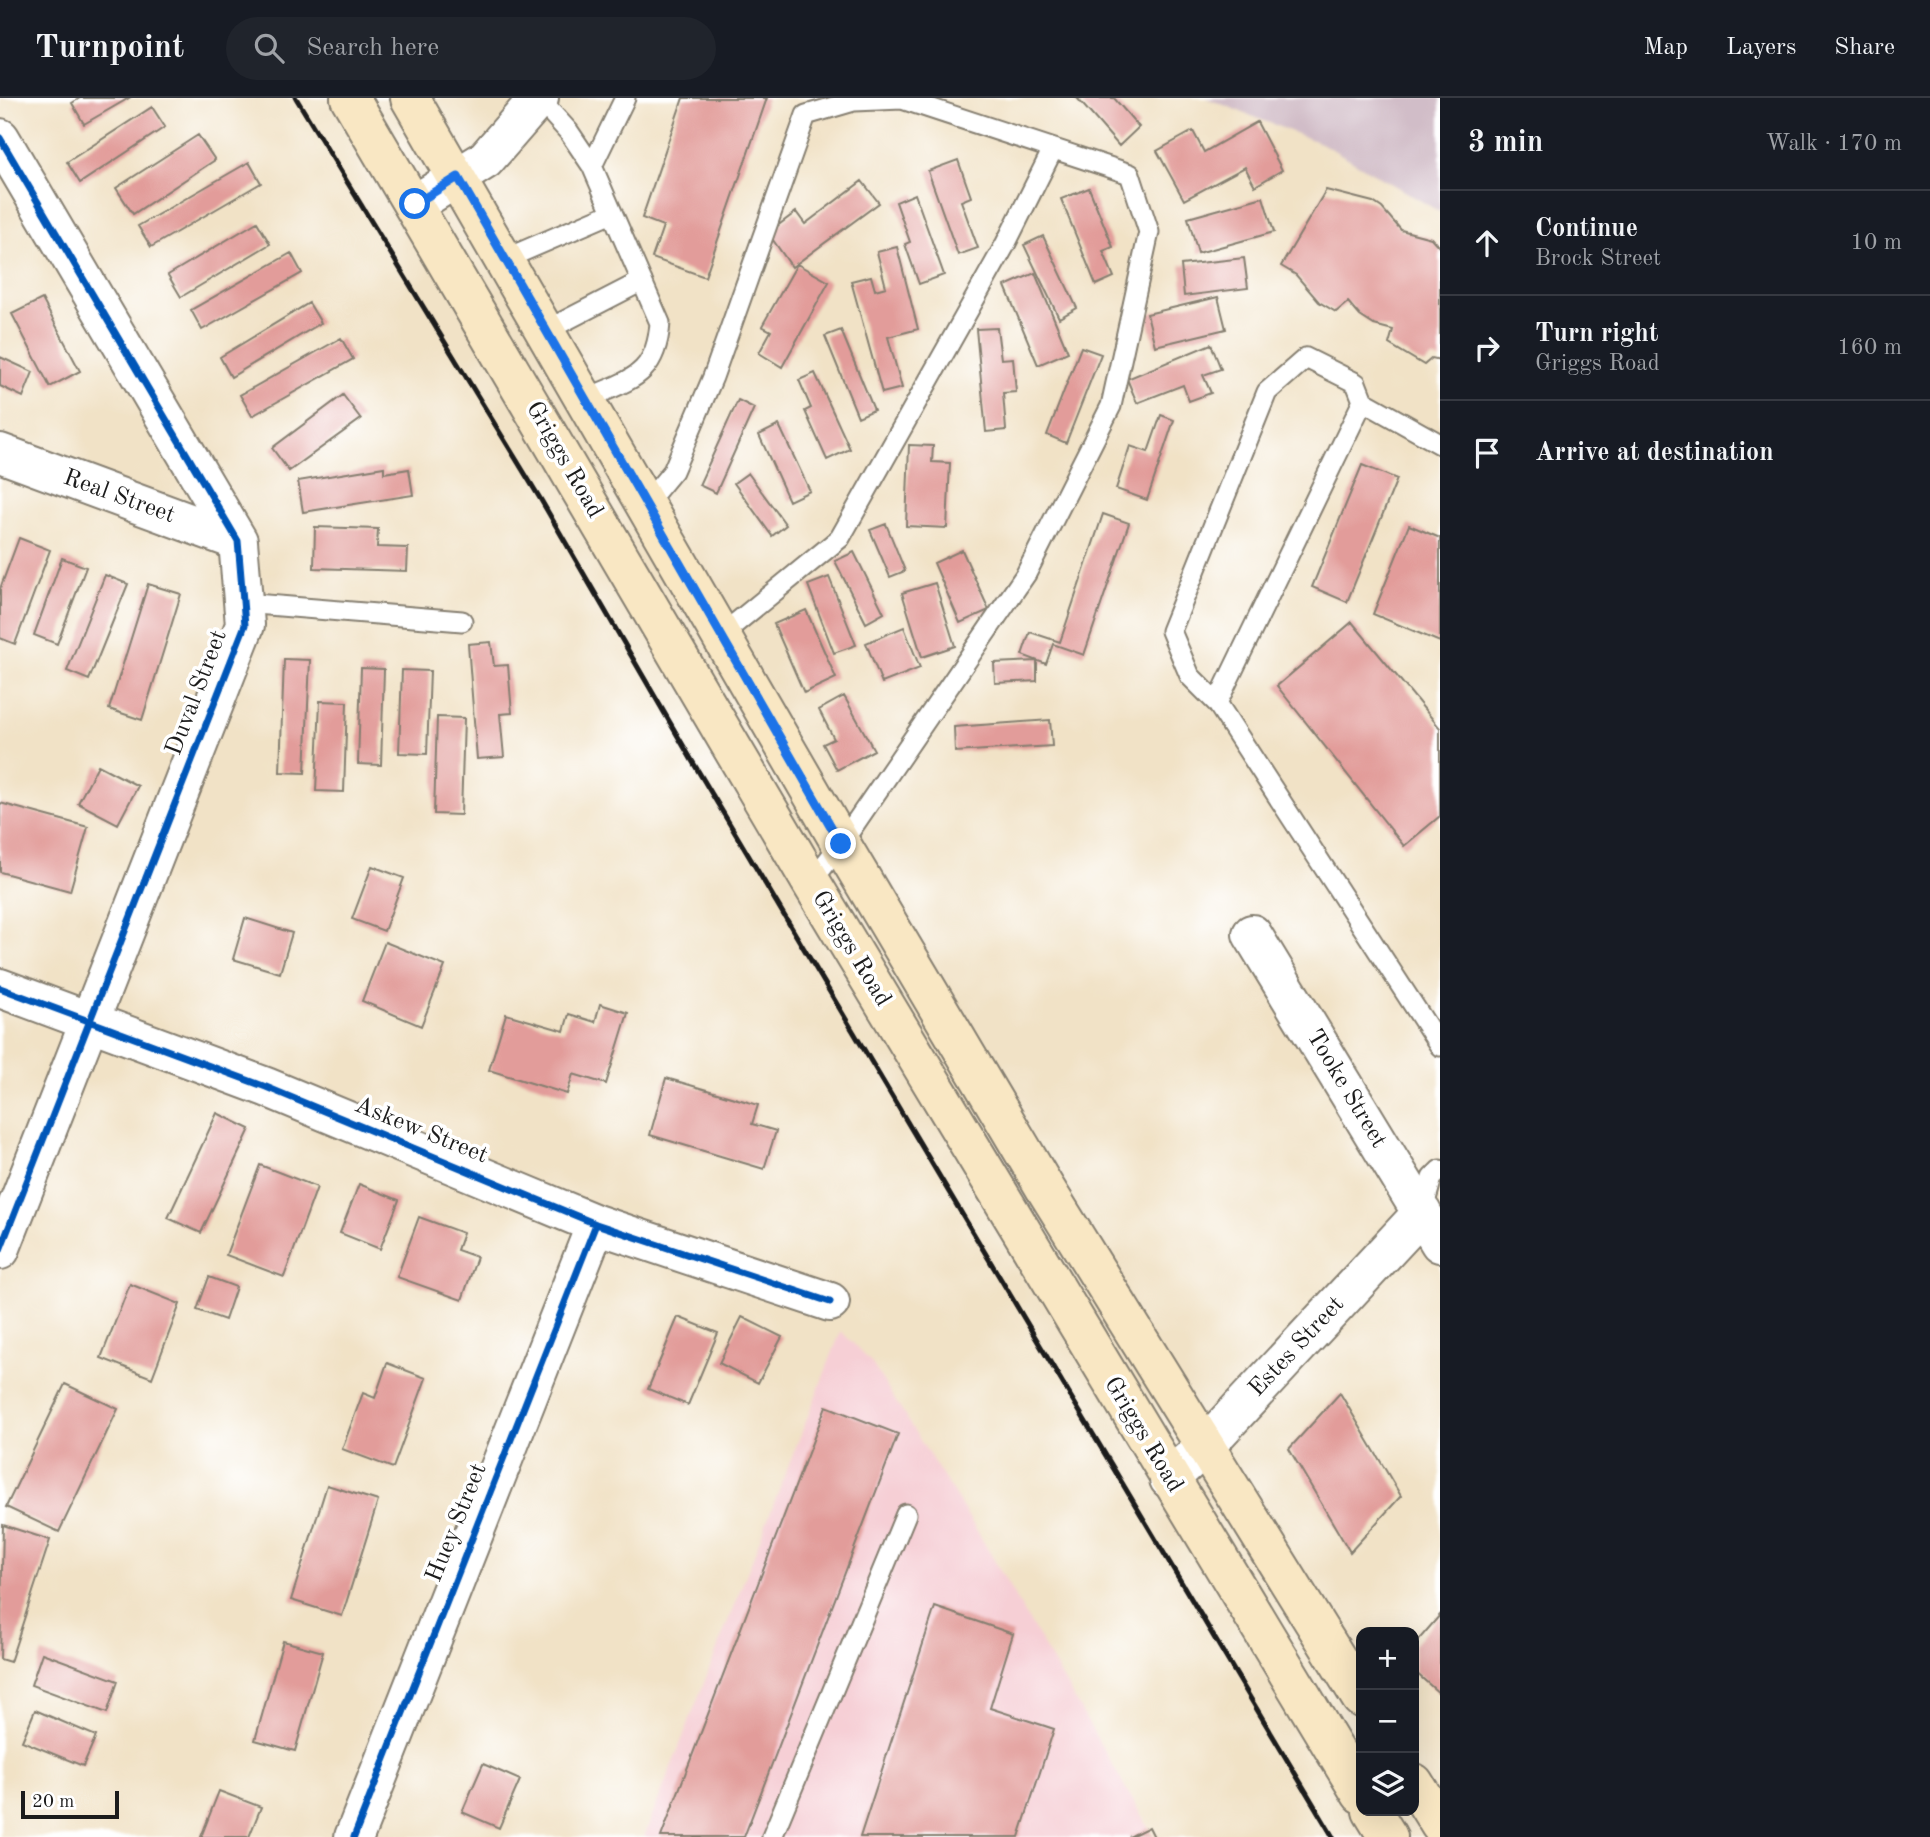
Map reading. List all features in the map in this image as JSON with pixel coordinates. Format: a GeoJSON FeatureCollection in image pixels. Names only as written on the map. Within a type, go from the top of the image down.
{"type":"FeatureCollection","features":[{"type":"Feature","properties":{"kind":"main road","name":"Griggs Road"},"geometry":{"type":"LineString","coordinates":[[350,98],[415,204],[811,882],[1356,1786]]}},
{"type":"Feature","properties":{"kind":"main road","name":"Griggs Road"},"geometry":{"type":"LineString","coordinates":[[411,98],[644,506],[1045,1188],[1356,1690]]}},
{"type":"Feature","properties":{"kind":"main road"},"geometry":{"type":"LineString","coordinates":[[1419,1791],[1440,1825]]}},
{"type":"Feature","properties":{"kind":"main road"},"geometry":{"type":"LineString","coordinates":[[1375,1816],[1388,1837]]}},
{"type":"Feature","properties":{"kind":"street"},"geometry":{"type":"LineString","coordinates":[[415,204],[485,160],[539,98]]}},
{"type":"Feature","properties":{"kind":"street","name":"Duval Street"},"geometry":{"type":"LineString","coordinates":[[0,138],[238,541],[245,625],[0,1250]]}},
{"type":"Feature","properties":{"kind":"street","name":"Real Street"},"geometry":{"type":"LineString","coordinates":[[0,453],[238,541]]}},
{"type":"Feature","properties":{"kind":"street","name":"Tooke Street"},"geometry":{"type":"LineString","coordinates":[[1252,934],[1431,1228]]}},
{"type":"Feature","properties":{"kind":"street","name":"Askew Street"},"geometry":{"type":"LineString","coordinates":[[0,988],[266,1087],[596,1224],[830,1302]]}},
{"type":"Feature","properties":{"kind":"street","name":"Huey Street"},"geometry":{"type":"LineString","coordinates":[[354,1837],[596,1224]]}},
{"type":"Feature","properties":{"kind":"street","name":"Estes Street"},"geometry":{"type":"LineString","coordinates":[[1169,1479],[1431,1228]]}},
{"type":"Feature","properties":{"kind":"lane"},"geometry":{"type":"LineString","coordinates":[[539,98],[569,132],[592,166],[660,323],[658,349],[645,370],[584,400]]}},
{"type":"Feature","properties":{"kind":"lane"},"geometry":{"type":"LineString","coordinates":[[592,166],[625,98]]}},
{"type":"Feature","properties":{"kind":"lane"},"geometry":{"type":"LineString","coordinates":[[644,506],[673,471],[713,377],[806,115],[854,101],[902,99],[1130,174],[1149,232],[1111,406],[1026,574],[841,844],[811,882]]}},
{"type":"Feature","properties":{"kind":"lane"},"geometry":{"type":"LineString","coordinates":[[720,636],[840,538],[1004,244],[1053,149]]}},
{"type":"Feature","properties":{"kind":"lane"},"geometry":{"type":"LineString","coordinates":[[505,259],[612,213]]}},
{"type":"Feature","properties":{"kind":"lane"},"geometry":{"type":"LineString","coordinates":[[545,331],[642,281]]}},
{"type":"Feature","properties":{"kind":"lane"},"geometry":{"type":"LineString","coordinates":[[1440,444],[1363,401],[1356,383],[1306,358],[1267,392],[1171,631],[1190,676],[1217,703],[1440,1046]]}},
{"type":"Feature","properties":{"kind":"lane"},"geometry":{"type":"LineString","coordinates":[[1217,703],[1363,401]]}},
{"type":"Feature","properties":{"kind":"lane"},"geometry":{"type":"LineString","coordinates":[[243,603],[463,621]]}},
{"type":"Feature","properties":{"kind":"lane"},"geometry":{"type":"LineString","coordinates":[[1431,1228],[1432,1178],[1440,1170]]}},
{"type":"Feature","properties":{"kind":"lane"},"geometry":{"type":"LineString","coordinates":[[772,1837],[906,1514]]}},
{"type":"Feature","properties":{"kind":"shaded area"},"geometry":{"type":"Polygon","coordinates":[[[1206,98],[1440,98],[1440,212],[1325,145],[1206,98]]]}},
{"type":"Feature","properties":{"kind":"shaded area"},"geometry":{"type":"Polygon","coordinates":[[[841,1331],[871,1362],[979,1534],[1154,1837],[644,1837],[841,1331]]]}},
{"type":"Feature","properties":{"kind":"building"},"geometry":{"type":"Polygon","coordinates":[[[80,98],[129,98],[84,124],[72,103],[80,98]]]}},
{"type":"Feature","properties":{"kind":"building"},"geometry":{"type":"Polygon","coordinates":[[[683,98],[767,98],[705,277],[652,258],[663,226],[642,218],[683,98]]]}},
{"type":"Feature","properties":{"kind":"building"},"geometry":{"type":"Polygon","coordinates":[[[1077,98],[1114,98],[1139,127],[1119,146],[1077,98]]]}},
{"type":"Feature","properties":{"kind":"building"},"geometry":{"type":"Polygon","coordinates":[[[152,107],[165,127],[80,183],[67,162],[152,107]]]}},
{"type":"Feature","properties":{"kind":"building"},"geometry":{"type":"Polygon","coordinates":[[[1257,122],[1282,170],[1255,186],[1245,167],[1184,200],[1157,151],[1193,131],[1204,152],[1257,122]]]}},
{"type":"Feature","properties":{"kind":"building"},"geometry":{"type":"Polygon","coordinates":[[[198,135],[215,160],[133,214],[116,188],[198,135]]]}},
{"type":"Feature","properties":{"kind":"building"},"geometry":{"type":"Polygon","coordinates":[[[958,160],[971,197],[961,201],[978,248],[958,255],[928,171],[958,160]]]}},
{"type":"Feature","properties":{"kind":"building"},"geometry":{"type":"Polygon","coordinates":[[[249,162],[261,183],[151,247],[138,226],[249,162]]]}},
{"type":"Feature","properties":{"kind":"building"},"geometry":{"type":"Polygon","coordinates":[[[862,181],[879,203],[792,267],[768,233],[796,212],[805,224],[862,181]]]}},
{"type":"Feature","properties":{"kind":"building"},"geometry":{"type":"Polygon","coordinates":[[[1089,188],[1113,247],[1103,251],[1114,277],[1096,285],[1061,199],[1089,188]]]}},
{"type":"Feature","properties":{"kind":"building"},"geometry":{"type":"Polygon","coordinates":[[[1326,190],[1373,202],[1382,208],[1401,230],[1431,238],[1440,248],[1440,360],[1432,358],[1424,365],[1389,344],[1393,330],[1374,325],[1360,316],[1348,302],[1336,312],[1319,302],[1296,275],[1281,266],[1326,190]]]}},
{"type":"Feature","properties":{"kind":"building"},"geometry":{"type":"Polygon","coordinates":[[[915,194],[944,275],[919,284],[905,244],[910,242],[896,202],[915,194]]]}},
{"type":"Feature","properties":{"kind":"building"},"geometry":{"type":"Polygon","coordinates":[[[1263,197],[1274,232],[1198,253],[1188,218],[1263,197]]]}},
{"type":"Feature","properties":{"kind":"building"},"geometry":{"type":"Polygon","coordinates":[[[257,222],[270,244],[181,297],[168,275],[257,222]]]}},
{"type":"Feature","properties":{"kind":"building"},"geometry":{"type":"Polygon","coordinates":[[[1043,236],[1077,308],[1059,318],[1024,245],[1043,236]]]}},
{"type":"Feature","properties":{"kind":"building"},"geometry":{"type":"Polygon","coordinates":[[[897,247],[918,329],[888,337],[902,388],[882,393],[851,281],[871,276],[875,290],[886,287],[877,252],[897,247]]]}},
{"type":"Feature","properties":{"kind":"building"},"geometry":{"type":"Polygon","coordinates":[[[291,253],[302,273],[202,330],[191,310],[291,253]]]}},
{"type":"Feature","properties":{"kind":"building"},"geometry":{"type":"Polygon","coordinates":[[[1244,258],[1248,288],[1184,296],[1181,265],[1244,258]]]}},
{"type":"Feature","properties":{"kind":"building"},"geometry":{"type":"Polygon","coordinates":[[[797,264],[829,282],[782,367],[759,353],[771,331],[762,326],[797,264]]]}},
{"type":"Feature","properties":{"kind":"building"},"geometry":{"type":"Polygon","coordinates":[[[1035,273],[1068,352],[1038,365],[1005,286],[1035,273]]]}},
{"type":"Feature","properties":{"kind":"building"},"geometry":{"type":"Polygon","coordinates":[[[1218,297],[1226,329],[1155,346],[1147,314],[1218,297]]]}},
{"type":"Feature","properties":{"kind":"building"},"geometry":{"type":"Polygon","coordinates":[[[42,299],[80,371],[50,387],[12,314],[42,299]]]}},
{"type":"Feature","properties":{"kind":"building"},"geometry":{"type":"Polygon","coordinates":[[[309,303],[321,323],[231,377],[220,357],[309,303]]]}},
{"type":"Feature","properties":{"kind":"building"},"geometry":{"type":"Polygon","coordinates":[[[997,328],[1001,359],[1013,358],[1016,392],[1003,393],[1006,430],[986,432],[976,329],[997,328]]]}},
{"type":"Feature","properties":{"kind":"building"},"geometry":{"type":"Polygon","coordinates":[[[841,330],[874,410],[858,417],[825,336],[841,330]]]}},
{"type":"Feature","properties":{"kind":"building"},"geometry":{"type":"Polygon","coordinates":[[[341,338],[353,359],[252,416],[240,395],[341,338]]]}},
{"type":"Feature","properties":{"kind":"building"},"geometry":{"type":"Polygon","coordinates":[[[1211,344],[1221,369],[1203,375],[1211,393],[1189,401],[1183,385],[1137,403],[1127,379],[1211,344]]]}},
{"type":"Feature","properties":{"kind":"building"},"geometry":{"type":"Polygon","coordinates":[[[1081,347],[1101,354],[1066,443],[1047,435],[1081,347]]]}},
{"type":"Feature","properties":{"kind":"building"},"geometry":{"type":"Polygon","coordinates":[[[0,357],[33,372],[23,397],[0,386],[0,357]]]}},
{"type":"Feature","properties":{"kind":"building"},"geometry":{"type":"Polygon","coordinates":[[[815,373],[850,449],[827,460],[805,411],[811,408],[799,380],[815,373]]]}},
{"type":"Feature","properties":{"kind":"building"},"geometry":{"type":"Polygon","coordinates":[[[343,395],[361,419],[289,471],[272,448],[343,395]]]}},
{"type":"Feature","properties":{"kind":"building"},"geometry":{"type":"Polygon","coordinates":[[[738,400],[754,408],[716,493],[699,485],[738,400]]]}},
{"type":"Feature","properties":{"kind":"building"},"geometry":{"type":"Polygon","coordinates":[[[1161,415],[1174,420],[1147,500],[1116,489],[1130,446],[1148,452],[1161,415]]]}},
{"type":"Feature","properties":{"kind":"building"},"geometry":{"type":"Polygon","coordinates":[[[779,425],[810,491],[789,501],[759,435],[779,425]]]}},
{"type":"Feature","properties":{"kind":"building"},"geometry":{"type":"Polygon","coordinates":[[[909,445],[933,446],[932,462],[950,463],[947,528],[906,526],[909,445]]]}},
{"type":"Feature","properties":{"kind":"building"},"geometry":{"type":"Polygon","coordinates":[[[1362,465],[1397,479],[1347,602],[1312,587],[1362,465]]]}},
{"type":"Feature","properties":{"kind":"building"},"geometry":{"type":"Polygon","coordinates":[[[384,467],[384,473],[409,469],[413,495],[303,512],[298,481],[384,467]]]}},
{"type":"Feature","properties":{"kind":"building"},"geometry":{"type":"Polygon","coordinates":[[[748,473],[786,525],[772,536],[734,483],[748,473]]]}},
{"type":"Feature","properties":{"kind":"building"},"geometry":{"type":"Polygon","coordinates":[[[1103,514],[1129,523],[1084,655],[1053,644],[1046,664],[1022,655],[1030,632],[1060,642],[1103,514]]]}},
{"type":"Feature","properties":{"kind":"building"},"geometry":{"type":"Polygon","coordinates":[[[886,524],[905,571],[890,577],[870,530],[886,524]]]}},
{"type":"Feature","properties":{"kind":"building"},"geometry":{"type":"Polygon","coordinates":[[[1409,525],[1440,538],[1440,642],[1373,614],[1409,525]]]}},
{"type":"Feature","properties":{"kind":"building"},"geometry":{"type":"Polygon","coordinates":[[[315,527],[378,529],[377,547],[408,548],[407,571],[314,568],[315,527]]]}},
{"type":"Feature","properties":{"kind":"building"},"geometry":{"type":"Polygon","coordinates":[[[19,538],[50,550],[15,644],[0,638],[0,589],[19,538]]]}},
{"type":"Feature","properties":{"kind":"building"},"geometry":{"type":"Polygon","coordinates":[[[962,550],[989,610],[960,623],[934,563],[962,550]]]}},
{"type":"Feature","properties":{"kind":"building"},"geometry":{"type":"Polygon","coordinates":[[[854,552],[884,613],[866,623],[835,561],[854,552]]]}},
{"type":"Feature","properties":{"kind":"building"},"geometry":{"type":"Polygon","coordinates":[[[62,558],[86,567],[57,644],[34,635],[62,558]]]}},
{"type":"Feature","properties":{"kind":"building"},"geometry":{"type":"Polygon","coordinates":[[[105,575],[128,584],[89,680],[67,671],[105,575]]]}},
{"type":"Feature","properties":{"kind":"building"},"geometry":{"type":"Polygon","coordinates":[[[829,577],[856,645],[834,653],[808,585],[829,577]]]}},
{"type":"Feature","properties":{"kind":"building"},"geometry":{"type":"Polygon","coordinates":[[[935,583],[955,646],[922,657],[902,593],[935,583]]]}},
{"type":"Feature","properties":{"kind":"building"},"geometry":{"type":"Polygon","coordinates":[[[148,584],[181,594],[142,720],[109,709],[148,584]]]}},
{"type":"Feature","properties":{"kind":"building"},"geometry":{"type":"Polygon","coordinates":[[[806,610],[836,678],[804,693],[774,624],[806,610]]]}},
{"type":"Feature","properties":{"kind":"building"},"geometry":{"type":"Polygon","coordinates":[[[1352,622],[1440,728],[1440,816],[1404,846],[1277,686],[1352,622]]]}},
{"type":"Feature","properties":{"kind":"building"},"geometry":{"type":"Polygon","coordinates":[[[904,627],[920,668],[882,683],[866,643],[904,627]]]}},
{"type":"Feature","properties":{"kind":"building"},"geometry":{"type":"Polygon","coordinates":[[[491,642],[494,666],[508,665],[512,713],[500,714],[504,757],[477,759],[468,644],[491,642]]]}},
{"type":"Feature","properties":{"kind":"building"},"geometry":{"type":"Polygon","coordinates":[[[284,659],[310,660],[305,773],[280,772],[284,659]]]}},
{"type":"Feature","properties":{"kind":"building"},"geometry":{"type":"Polygon","coordinates":[[[1037,661],[1037,681],[995,683],[994,663],[1037,661]]]}},
{"type":"Feature","properties":{"kind":"building"},"geometry":{"type":"Polygon","coordinates":[[[361,668],[384,669],[381,765],[358,764],[361,668]]]}},
{"type":"Feature","properties":{"kind":"building"},"geometry":{"type":"Polygon","coordinates":[[[402,670],[430,671],[427,754],[399,753],[402,670]]]}},
{"type":"Feature","properties":{"kind":"building"},"geometry":{"type":"Polygon","coordinates":[[[844,696],[874,750],[837,770],[823,744],[834,739],[819,710],[844,696]]]}},
{"type":"Feature","properties":{"kind":"building"},"geometry":{"type":"Polygon","coordinates":[[[320,701],[347,702],[344,792],[316,791],[320,701]]]}},
{"type":"Feature","properties":{"kind":"building"},"geometry":{"type":"Polygon","coordinates":[[[437,717],[464,718],[461,815],[434,814],[437,717]]]}},
{"type":"Feature","properties":{"kind":"building"},"geometry":{"type":"Polygon","coordinates":[[[1050,720],[1052,746],[955,752],[954,727],[1050,720]]]}},
{"type":"Feature","properties":{"kind":"building"},"geometry":{"type":"Polygon","coordinates":[[[98,765],[138,786],[118,824],[78,803],[98,765]]]}},
{"type":"Feature","properties":{"kind":"building"},"geometry":{"type":"Polygon","coordinates":[[[0,803],[88,827],[70,891],[0,872],[0,803]]]}},
{"type":"Feature","properties":{"kind":"building"},"geometry":{"type":"Polygon","coordinates":[[[372,866],[404,878],[384,931],[352,919],[372,866]]]}},
{"type":"Feature","properties":{"kind":"building"},"geometry":{"type":"Polygon","coordinates":[[[245,918],[292,933],[280,973],[233,959],[245,918]]]}},
{"type":"Feature","properties":{"kind":"building"},"geometry":{"type":"Polygon","coordinates":[[[385,942],[445,966],[421,1026],[362,1001],[385,942]]]}},
{"type":"Feature","properties":{"kind":"building"},"geometry":{"type":"Polygon","coordinates":[[[600,1004],[628,1013],[606,1084],[573,1074],[567,1094],[489,1070],[506,1014],[564,1031],[569,1014],[595,1022],[600,1004]]]}},
{"type":"Feature","properties":{"kind":"building"},"geometry":{"type":"Polygon","coordinates":[[[666,1078],[758,1105],[752,1124],[776,1131],[764,1169],[650,1135],[666,1078]]]}},
{"type":"Feature","properties":{"kind":"building"},"geometry":{"type":"Polygon","coordinates":[[[217,1113],[250,1129],[201,1233],[168,1218],[217,1113]]]}},
{"type":"Feature","properties":{"kind":"building"},"geometry":{"type":"Polygon","coordinates":[[[260,1165],[317,1187],[284,1277],[226,1255],[260,1165]]]}},
{"type":"Feature","properties":{"kind":"building"},"geometry":{"type":"Polygon","coordinates":[[[359,1184],[399,1200],[380,1249],[340,1233],[359,1184]]]}},
{"type":"Feature","properties":{"kind":"building"},"geometry":{"type":"Polygon","coordinates":[[[419,1217],[463,1233],[457,1250],[477,1257],[462,1300],[397,1277],[419,1217]]]}},
{"type":"Feature","properties":{"kind":"building"},"geometry":{"type":"Polygon","coordinates":[[[209,1277],[236,1287],[225,1320],[197,1310],[209,1277]]]}},
{"type":"Feature","properties":{"kind":"building"},"geometry":{"type":"Polygon","coordinates":[[[130,1284],[180,1304],[152,1378],[101,1358],[130,1284]]]}},
{"type":"Feature","properties":{"kind":"building"},"geometry":{"type":"Polygon","coordinates":[[[678,1317],[718,1333],[688,1405],[648,1389],[678,1317]]]}},
{"type":"Feature","properties":{"kind":"building"},"geometry":{"type":"Polygon","coordinates":[[[742,1317],[782,1337],[758,1383],[719,1363],[742,1317]]]}},
{"type":"Feature","properties":{"kind":"building"},"geometry":{"type":"Polygon","coordinates":[[[387,1363],[426,1378],[393,1468],[342,1449],[363,1393],[375,1398],[387,1363]]]}},
{"type":"Feature","properties":{"kind":"building"},"geometry":{"type":"Polygon","coordinates":[[[65,1384],[118,1409],[59,1532],[6,1507],[65,1384]]]}},
{"type":"Feature","properties":{"kind":"building"},"geometry":{"type":"Polygon","coordinates":[[[1340,1393],[1401,1496],[1350,1552],[1289,1449],[1340,1393]]]}},
{"type":"Feature","properties":{"kind":"building"},"geometry":{"type":"Polygon","coordinates":[[[826,1406],[898,1434],[744,1837],[661,1837],[826,1406]]]}},
{"type":"Feature","properties":{"kind":"building"},"geometry":{"type":"Polygon","coordinates":[[[327,1485],[378,1501],[342,1616],[291,1600],[327,1485]]]}},
{"type":"Feature","properties":{"kind":"building"},"geometry":{"type":"Polygon","coordinates":[[[3,1525],[50,1540],[10,1662],[0,1659],[3,1525]]]}},
{"type":"Feature","properties":{"kind":"building"},"geometry":{"type":"Polygon","coordinates":[[[935,1607],[1013,1634],[990,1708],[1054,1729],[1019,1837],[860,1837],[935,1607]]]}},
{"type":"Feature","properties":{"kind":"building"},"geometry":{"type":"Polygon","coordinates":[[[1440,1615],[1440,1694],[1419,1675],[1419,1639],[1440,1615]]]}},
{"type":"Feature","properties":{"kind":"building"},"geometry":{"type":"Polygon","coordinates":[[[283,1641],[323,1652],[295,1751],[255,1740],[283,1641]]]}},
{"type":"Feature","properties":{"kind":"building"},"geometry":{"type":"Polygon","coordinates":[[[42,1653],[118,1681],[107,1713],[31,1685],[42,1653]]]}},
{"type":"Feature","properties":{"kind":"building"},"geometry":{"type":"Polygon","coordinates":[[[35,1710],[96,1736],[83,1766],[22,1741],[35,1710]]]}},
{"type":"Feature","properties":{"kind":"building"},"geometry":{"type":"Polygon","coordinates":[[[483,1764],[520,1780],[499,1828],[462,1812],[483,1764]]]}},
{"type":"Feature","properties":{"kind":"building"},"geometry":{"type":"Polygon","coordinates":[[[219,1791],[261,1807],[249,1837],[201,1837],[219,1791]]]}},
{"type":"Feature","properties":{"kind":"building"},"geometry":{"type":"Polygon","coordinates":[[[1149,1827],[1154,1837],[1129,1837],[1149,1827]]]}},
{"type":"Feature","properties":{"kind":"railway"},"geometry":{"type":"LineString","coordinates":[[296,98],[541,500],[694,764],[1333,1837]]}},
{"type":"Feature","properties":{"kind":"cycle path"},"geometry":{"type":"LineString","coordinates":[[0,138],[238,541],[245,625],[0,1250]]}},
{"type":"Feature","properties":{"kind":"cycle path"},"geometry":{"type":"LineString","coordinates":[[0,988],[266,1087],[596,1224],[830,1302]]}},
{"type":"Feature","properties":{"kind":"cycle path"},"geometry":{"type":"LineString","coordinates":[[354,1837],[596,1224]]}},
{"type":"Feature","properties":{"kind":"route"},"geometry":{"type":"LineString","coordinates":[[415,204],[458,177],[644,506],[841,844]]}}]}
